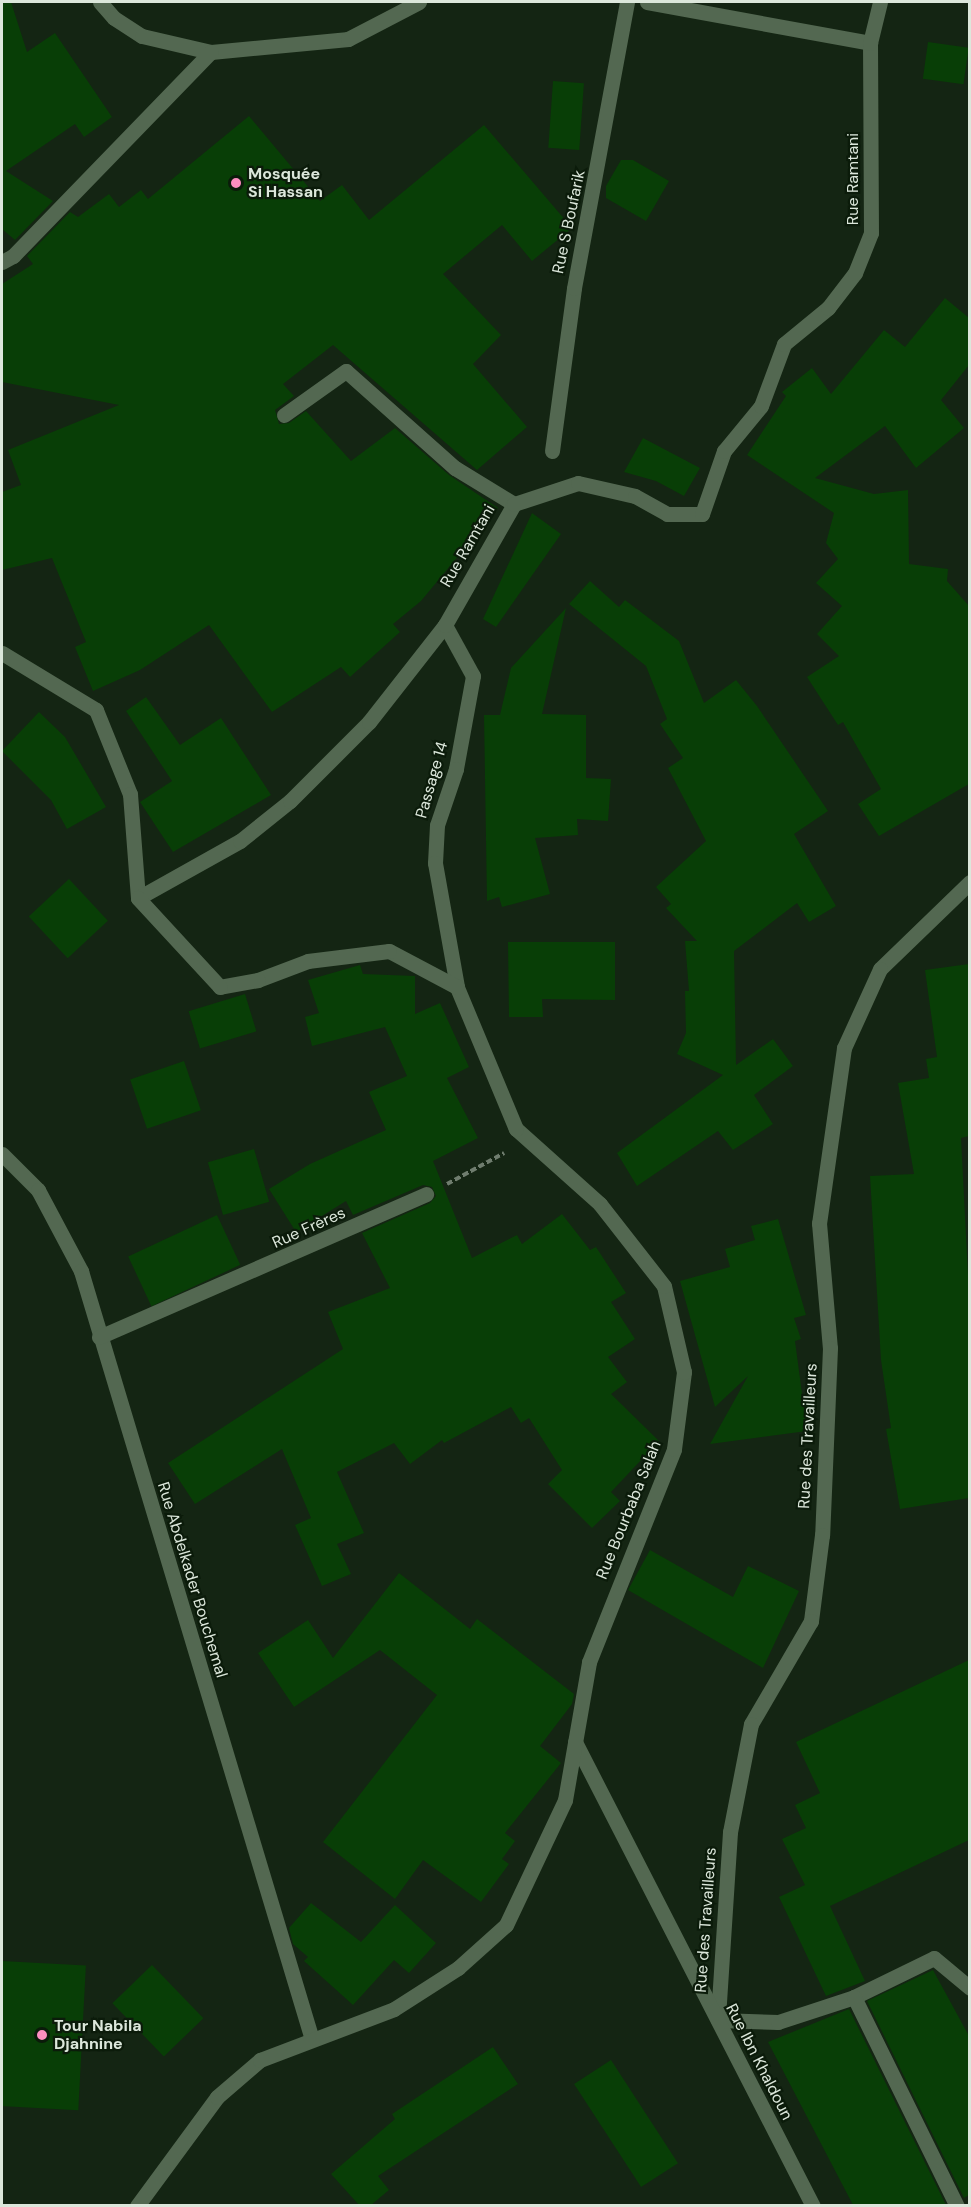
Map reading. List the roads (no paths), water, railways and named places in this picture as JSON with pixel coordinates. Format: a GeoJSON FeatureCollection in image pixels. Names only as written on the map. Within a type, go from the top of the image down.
{"type":"FeatureCollection","features":[{"type":"Feature","properties":{"kind":"street"},"geometry":{"type":"LineString","coordinates":[[100,2],[114,18],[142,36],[211,52],[348,39],[419,2]]}},
{"type":"Feature","properties":{"kind":"street"},"geometry":{"type":"LineString","coordinates":[[626,7],[647,3],[870,43],[880,2]]}},
{"type":"Feature","properties":{"kind":"street","name":"Rue S Boufarik"},"geometry":{"type":"LineString","coordinates":[[552,451],[574,288],[626,7]]}},
{"type":"Feature","properties":{"kind":"street","name":"Rue Ramtani"},"geometry":{"type":"LineString","coordinates":[[138,898],[220,854],[290,801],[369,722],[445,626],[514,504],[578,483],[635,496],[667,514],[702,514],[724,452],[761,406],[784,344],[828,308],[855,273],[871,233],[870,43]]}},
{"type":"Feature","properties":{"kind":"street"},"geometry":{"type":"LineString","coordinates":[[2,261],[13,256],[211,52]]}},
{"type":"Feature","properties":{"kind":"street"},"geometry":{"type":"LineString","coordinates":[[284,415],[346,372],[455,468],[514,504]]}},
{"type":"Feature","properties":{"kind":"street","name":"Passage 14"},"geometry":{"type":"LineString","coordinates":[[445,626],[473,676],[456,770],[437,825],[435,863],[457,987]]}},
{"type":"Feature","properties":{"kind":"street"},"geometry":{"type":"LineString","coordinates":[[2,652],[96,710],[130,794],[138,898],[220,987],[258,980],[308,961],[381,951],[416,961],[457,987]]}},
{"type":"Feature","properties":{"kind":"street","name":"Rue des Travailleurs"},"geometry":{"type":"LineString","coordinates":[[718,2020],[730,1832],[751,1724],[811,1621],[819,1556],[830,1348],[819,1223],[844,1048],[880,969],[969,882]]}},
{"type":"Feature","properties":{"kind":"street","name":"Rue Bourbaba Salah"},"geometry":{"type":"LineString","coordinates":[[137,2205],[217,2097],[260,2060],[311,2036],[394,2008],[458,1968],[507,1925],[565,1800],[589,1662],[674,1449],[684,1372],[664,1286],[600,1204],[516,1129],[457,987]]}},
{"type":"Feature","properties":{"kind":"street","name":"Rue Abdelkader Bouchemal"},"geometry":{"type":"LineString","coordinates":[[2,1154],[38,1190],[81,1271],[311,2036]]}},
{"type":"Feature","properties":{"kind":"street","name":"Rue Frères"},"geometry":{"type":"LineString","coordinates":[[99,1337],[426,1194]]}},
{"type":"Feature","properties":{"kind":"street","name":"Rue Ibn Khaldoun"},"geometry":{"type":"LineString","coordinates":[[575,1742],[813,2205]]}},
{"type":"Feature","properties":{"kind":"street"},"geometry":{"type":"LineString","coordinates":[[718,2020],[778,2022],[854,1997],[934,1958],[969,1988]]}},
{"type":"Feature","properties":{"kind":"street"},"geometry":{"type":"LineString","coordinates":[[854,1997],[957,2205]]}},
{"type":"Feature","properties":{"kind":"place","name":"Mosquée Si Hassan"},"geometry":{"type":"Point","coordinates":[236,183]}},
{"type":"Feature","properties":{"kind":"place","name":"Tour Nabila Djahnine"},"geometry":{"type":"Point","coordinates":[42,2035]}}]}
